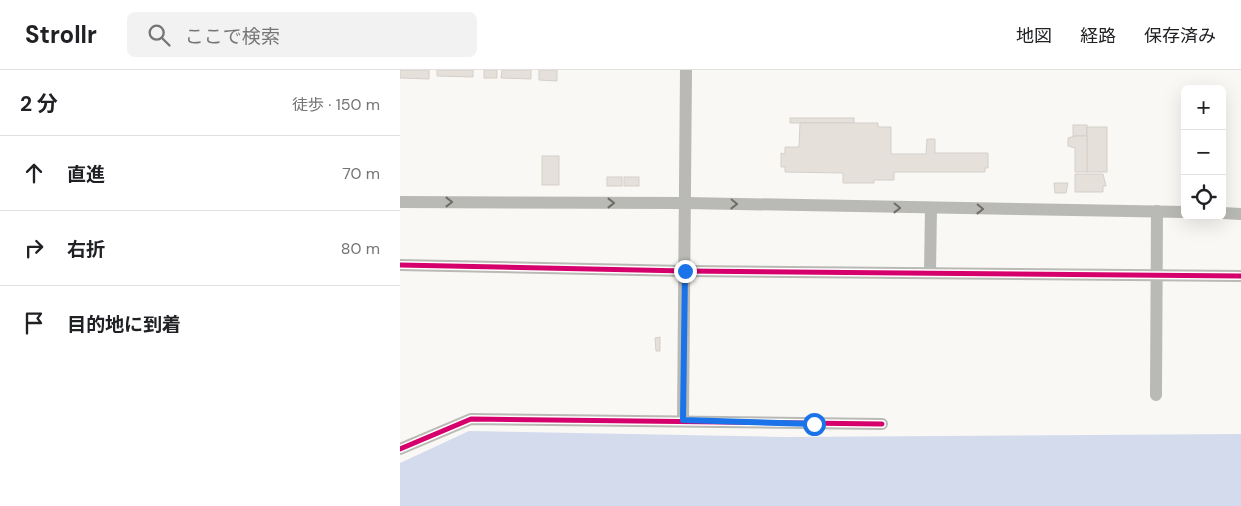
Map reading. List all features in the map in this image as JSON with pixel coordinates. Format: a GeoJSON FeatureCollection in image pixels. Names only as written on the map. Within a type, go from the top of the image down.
{"type":"FeatureCollection","features":[{"type":"Feature","properties":{"kind":"street"},"geometry":{"type":"LineString","coordinates":[[683,420],[686,70]]}},
{"type":"Feature","properties":{"kind":"street"},"geometry":{"type":"LineString","coordinates":[[400,202],[686,203],[1181,212]]}},
{"type":"Feature","properties":{"kind":"street"},"geometry":{"type":"LineString","coordinates":[[930,272],[931,208]]}},
{"type":"Feature","properties":{"kind":"street"},"geometry":{"type":"LineString","coordinates":[[1156,395],[1157,211]]}},
{"type":"Feature","properties":{"kind":"street"},"geometry":{"type":"LineString","coordinates":[[1226,213],[1241,214]]}},
{"type":"Feature","properties":{"kind":"street"},"geometry":{"type":"LineString","coordinates":[[400,265],[685,271],[1241,276]]}},
{"type":"Feature","properties":{"kind":"street"},"geometry":{"type":"LineString","coordinates":[[400,449],[471,419],[683,420],[882,424]]}},
{"type":"Feature","properties":{"kind":"water"},"geometry":{"type":"Polygon","coordinates":[[[469,431],[784,437],[1241,434],[1241,506],[400,506],[400,463],[469,431]]]}},
{"type":"Feature","properties":{"kind":"building"},"geometry":{"type":"Polygon","coordinates":[[[400,70],[429,70],[429,79],[400,78],[400,70]]]}},
{"type":"Feature","properties":{"kind":"building"},"geometry":{"type":"Polygon","coordinates":[[[437,70],[473,70],[473,77],[437,76],[437,70]]]}},
{"type":"Feature","properties":{"kind":"building"},"geometry":{"type":"Polygon","coordinates":[[[484,70],[497,70],[497,78],[484,78],[484,70]]]}},
{"type":"Feature","properties":{"kind":"building"},"geometry":{"type":"Polygon","coordinates":[[[502,70],[531,70],[531,79],[501,78],[502,70]]]}},
{"type":"Feature","properties":{"kind":"building"},"geometry":{"type":"Polygon","coordinates":[[[539,70],[557,70],[557,81],[539,80],[539,70]]]}},
{"type":"Feature","properties":{"kind":"building"},"geometry":{"type":"Polygon","coordinates":[[[790,118],[854,118],[854,123],[790,123],[790,118]]]}},
{"type":"Feature","properties":{"kind":"building"},"geometry":{"type":"Polygon","coordinates":[[[800,123],[878,123],[878,127],[891,127],[891,154],[926,154],[927,139],[935,139],[935,153],[988,153],[988,168],[985,168],[985,172],[894,172],[894,180],[874,180],[874,183],[843,183],[843,173],[785,172],[785,167],[781,167],[781,153],[785,154],[785,147],[799,147],[800,123]]]}},
{"type":"Feature","properties":{"kind":"building"},"geometry":{"type":"Polygon","coordinates":[[[1073,125],[1087,125],[1087,136],[1073,136],[1073,125]]]}},
{"type":"Feature","properties":{"kind":"building"},"geometry":{"type":"Polygon","coordinates":[[[1087,127],[1107,127],[1107,172],[1087,172],[1087,127]]]}},
{"type":"Feature","properties":{"kind":"building"},"geometry":{"type":"Polygon","coordinates":[[[1087,136],[1087,172],[1075,172],[1075,148],[1068,146],[1068,138],[1087,136]]]}},
{"type":"Feature","properties":{"kind":"building"},"geometry":{"type":"Polygon","coordinates":[[[542,156],[559,156],[559,185],[542,185],[542,156]]]}},
{"type":"Feature","properties":{"kind":"building"},"geometry":{"type":"Polygon","coordinates":[[[1075,174],[1103,174],[1106,186],[1103,186],[1103,192],[1075,192],[1075,174]]]}},
{"type":"Feature","properties":{"kind":"building"},"geometry":{"type":"Polygon","coordinates":[[[607,177],[622,177],[622,186],[607,186],[607,177]]]}},
{"type":"Feature","properties":{"kind":"building"},"geometry":{"type":"Polygon","coordinates":[[[624,177],[639,177],[639,186],[624,186],[624,177]]]}},
{"type":"Feature","properties":{"kind":"building"},"geometry":{"type":"Polygon","coordinates":[[[1054,183],[1068,183],[1066,193],[1055,193],[1054,183]]]}},
{"type":"Feature","properties":{"kind":"building"},"geometry":{"type":"Polygon","coordinates":[[[660,337],[660,351],[656,351],[655,338],[660,337]]]}},
{"type":"Feature","properties":{"kind":"cycle path"},"geometry":{"type":"LineString","coordinates":[[400,265],[685,271],[1241,276]]}},
{"type":"Feature","properties":{"kind":"cycle path"},"geometry":{"type":"LineString","coordinates":[[400,449],[471,419],[882,424]]}},
{"type":"Feature","properties":{"kind":"route"},"geometry":{"type":"LineString","coordinates":[[685,271],[683,420],[814,424]]}}]}
